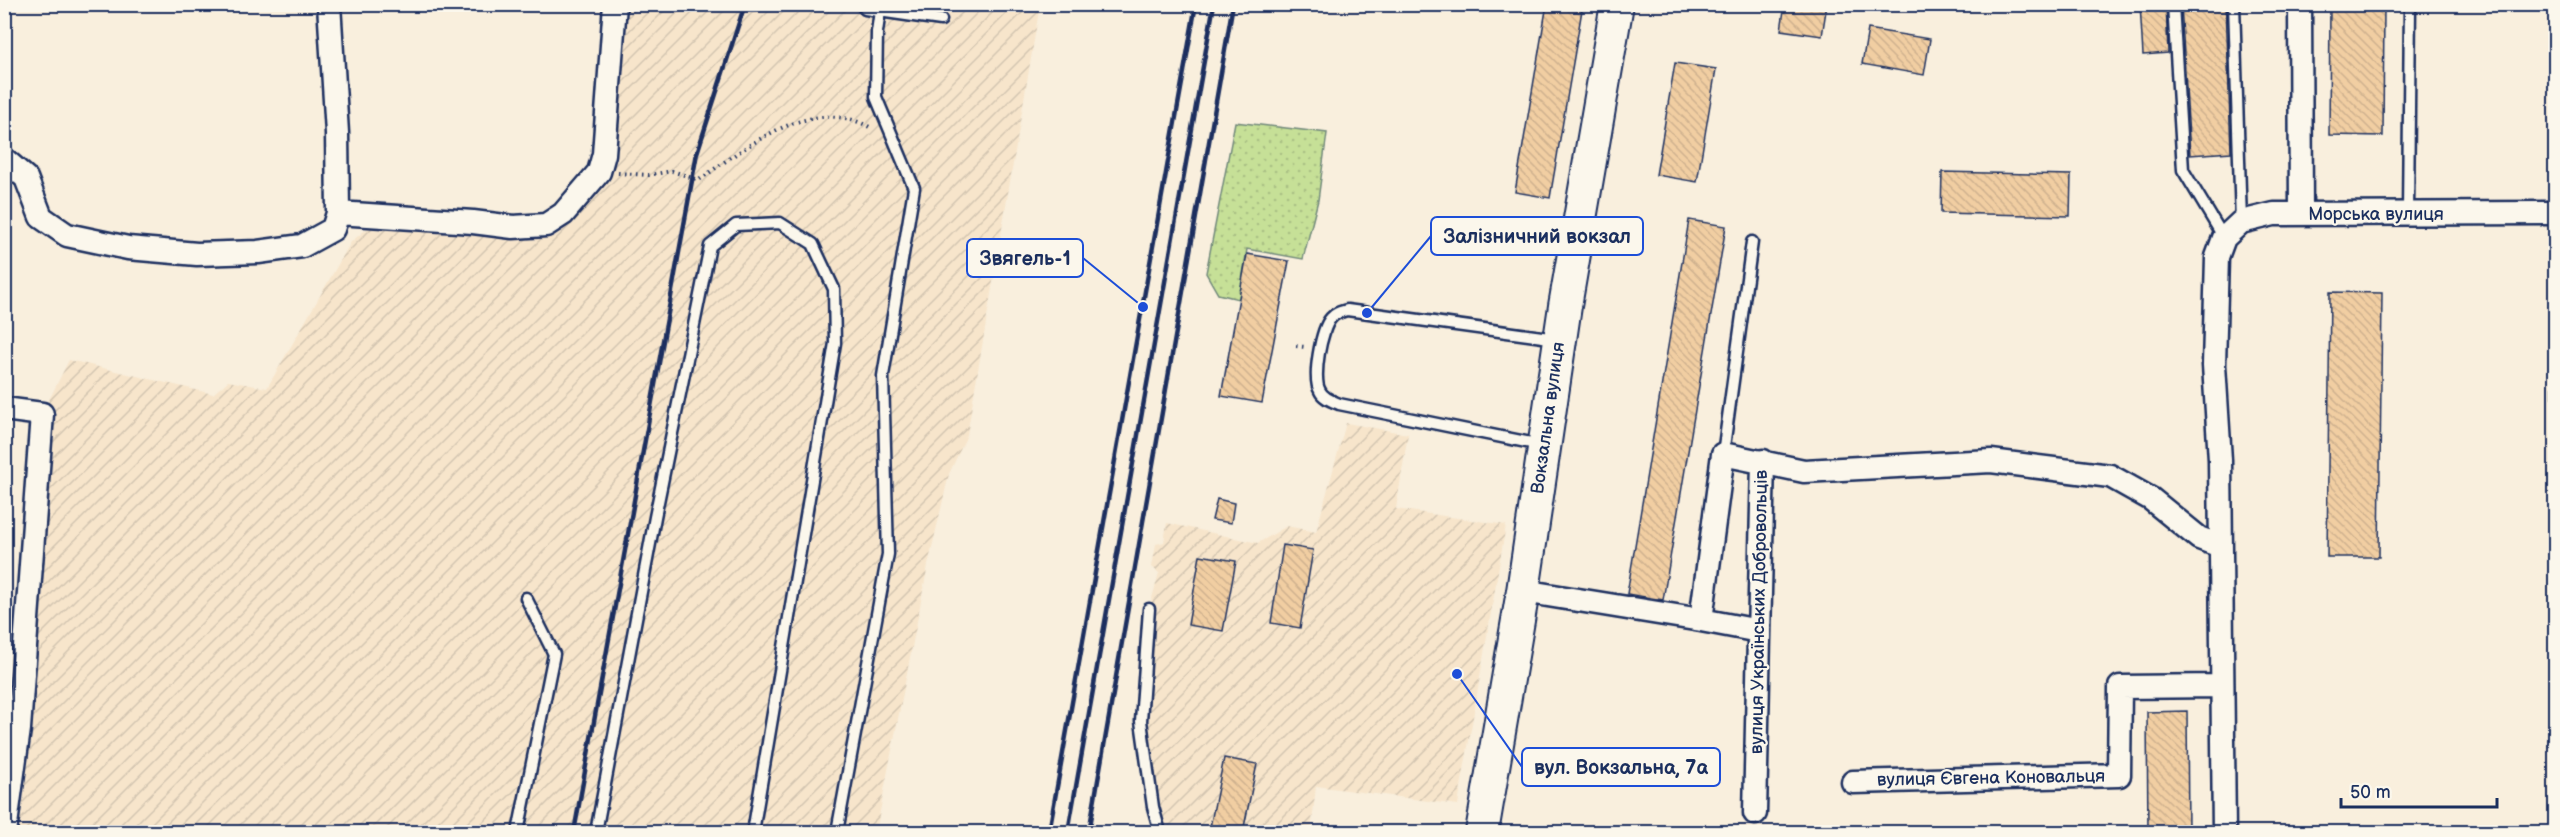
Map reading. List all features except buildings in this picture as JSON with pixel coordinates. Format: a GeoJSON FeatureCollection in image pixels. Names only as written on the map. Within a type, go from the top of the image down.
{"type":"FeatureCollection","features":[{"type":"Feature","properties":{"kind":"street"},"geometry":{"type":"LineString","coordinates":[[4,159],[26,178],[41,217],[67,235],[128,248],[196,254],[258,252],[302,246],[333,229],[338,213],[337,133],[328,4]]}},
{"type":"Feature","properties":{"kind":"street"},"geometry":{"type":"LineString","coordinates":[[338,213],[513,227],[546,225],[563,214],[599,172],[604,154],[615,4]]}},
{"type":"Feature","properties":{"kind":"street","name":"Вокзальна вулиця"},"geometry":{"type":"LineString","coordinates":[[1482,832],[1523,591],[1560,339],[1617,4]]}},
{"type":"Feature","properties":{"kind":"street"},"geometry":{"type":"LineString","coordinates":[[2300,4],[2301,214]]}},
{"type":"Feature","properties":{"kind":"street","name":"Морська вулиця"},"geometry":{"type":"LineString","coordinates":[[2221,247],[2241,222],[2274,214],[2556,213]]}},
{"type":"Feature","properties":{"kind":"street"},"geometry":{"type":"LineString","coordinates":[[2221,247],[2214,365],[2220,460],[2224,832]]}},
{"type":"Feature","properties":{"kind":"street"},"geometry":{"type":"LineString","coordinates":[[4,409],[42,414],[19,729],[5,832]]}},
{"type":"Feature","properties":{"kind":"street"},"geometry":{"type":"LineString","coordinates":[[1701,620],[1723,454],[1763,461]]}},
{"type":"Feature","properties":{"kind":"street","name":"вулиця Українських Добровольців"},"geometry":{"type":"LineString","coordinates":[[1755,813],[1763,461],[1804,471],[1991,461],[2110,476],[2151,499],[2199,538],[2220,546]]}},
{"type":"Feature","properties":{"kind":"street"},"geometry":{"type":"LineString","coordinates":[[1523,591],[1701,620],[1759,632]]}},
{"type":"Feature","properties":{"kind":"street","name":"вулиця Євгена Коновальця"},"geometry":{"type":"LineString","coordinates":[[1853,782],[2119,775],[2120,687],[2222,686]]}},
{"type":"Feature","properties":{"kind":"lane"},"geometry":{"type":"LineString","coordinates":[[861,4],[865,9],[880,8],[941,20]]}},
{"type":"Feature","properties":{"kind":"lane"},"geometry":{"type":"LineString","coordinates":[[2173,4],[2182,170],[2221,247]]}},
{"type":"Feature","properties":{"kind":"lane"},"geometry":{"type":"LineString","coordinates":[[2234,4],[2241,222]]}},
{"type":"Feature","properties":{"kind":"lane"},"geometry":{"type":"LineString","coordinates":[[2408,214],[2410,4]]}},
{"type":"Feature","properties":{"kind":"lane"},"geometry":{"type":"LineString","coordinates":[[837,832],[888,554],[883,376],[914,188],[876,97],[877,32],[880,8]]}},
{"type":"Feature","properties":{"kind":"lane"},"geometry":{"type":"LineString","coordinates":[[596,832],[655,517],[710,246],[736,225],[780,223],[813,244],[830,280],[834,289],[835,343],[753,832]]}},
{"type":"Feature","properties":{"kind":"lane"},"geometry":{"type":"LineString","coordinates":[[1723,454],[1752,242]]}},
{"type":"Feature","properties":{"kind":"lane"},"geometry":{"type":"LineString","coordinates":[[1544,446],[1339,404],[1320,393],[1317,386],[1318,363],[1324,330],[1330,319],[1338,312],[1347,310],[1560,339]]}},
{"type":"Feature","properties":{"kind":"lane"},"geometry":{"type":"LineString","coordinates":[[518,832],[554,654],[526,598]]}},
{"type":"Feature","properties":{"kind":"lane"},"geometry":{"type":"LineString","coordinates":[[1149,609],[1141,722],[1153,807],[1160,832]]}},
{"type":"Feature","properties":{"kind":"path"},"geometry":{"type":"LineString","coordinates":[[599,172],[649,175],[672,171],[699,180],[782,126],[819,117],[857,120],[896,144]]}},
{"type":"Feature","properties":{"kind":"shaded area"},"geometry":{"type":"Polygon","coordinates":[[[615,5],[1040,5],[967,435],[949,474],[928,565],[876,832],[5,832],[42,414],[69,360],[213,394],[228,381],[267,388],[351,242],[382,216],[546,225],[599,172],[615,5]]]}},
{"type":"Feature","properties":{"kind":"shaded area"},"geometry":{"type":"Polygon","coordinates":[[[1346,423],[1408,434],[1396,509],[1506,525],[1458,805],[1316,786],[1311,832],[1160,832],[1141,721],[1149,609],[1159,573],[1152,567],[1156,544],[1164,542],[1167,523],[1258,543],[1287,526],[1316,532],[1346,423]]]}},
{"type":"Feature","properties":{"kind":"green space"},"geometry":{"type":"Polygon","coordinates":[[[1235,122],[1327,133],[1318,200],[1303,259],[1247,249],[1239,299],[1218,294],[1206,273],[1235,122]]]}},
{"type":"Feature","properties":{"kind":"green space"},"geometry":{"type":"Polygon","coordinates":[[[2554,231],[2556,231],[2555,555],[2552,555],[2554,231]]]}},
{"type":"Feature","properties":{"kind":"railway"},"geometry":{"type":"LineString","coordinates":[[574,832],[697,153],[745,4]]}},
{"type":"Feature","properties":{"kind":"railway"},"geometry":{"type":"LineString","coordinates":[[1049,832],[1196,4]]}},
{"type":"Feature","properties":{"kind":"railway"},"geometry":{"type":"LineString","coordinates":[[1068,832],[1214,4]]}},
{"type":"Feature","properties":{"kind":"railway"},"geometry":{"type":"LineString","coordinates":[[1089,832],[1233,4]]}},
{"type":"Feature","properties":{"kind":"place","name":"Звягель-1"},"geometry":{"type":"Point","coordinates":[1143,307]}},
{"type":"Feature","properties":{"kind":"place","name":"Залізничний вокзал"},"geometry":{"type":"Point","coordinates":[1367,313]}},
{"type":"Feature","properties":{"kind":"place","name":"вул. Вокзальна, 7а"},"geometry":{"type":"Point","coordinates":[1457,674]}}]}
